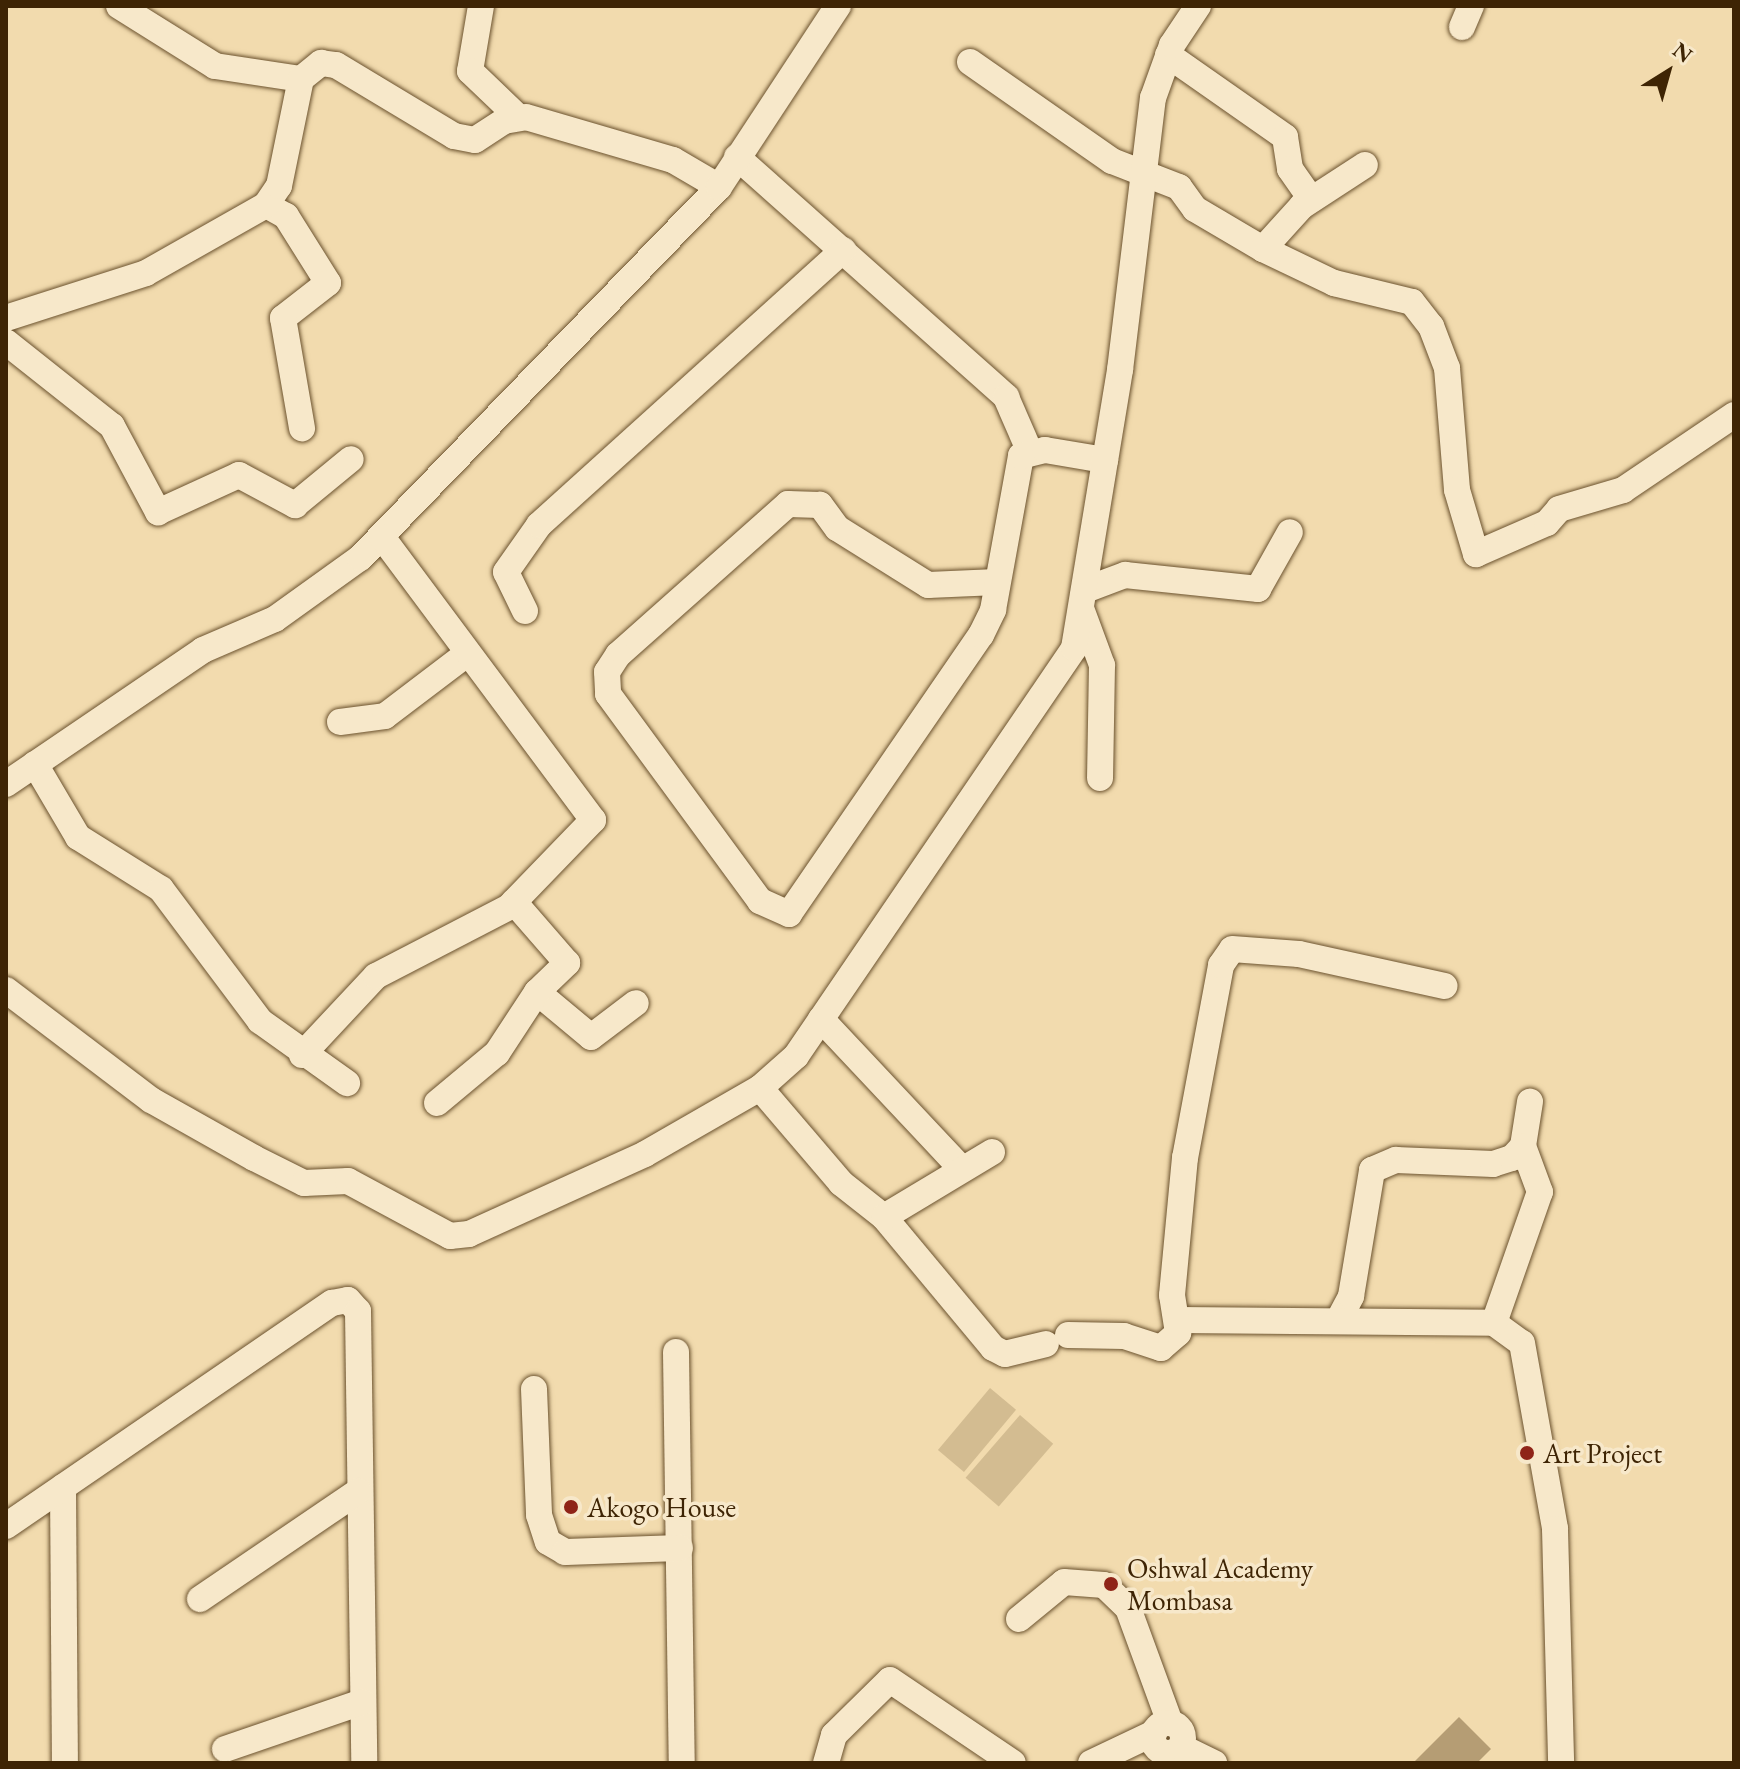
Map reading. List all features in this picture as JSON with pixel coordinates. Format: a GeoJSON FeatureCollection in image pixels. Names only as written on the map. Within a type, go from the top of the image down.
{"type":"FeatureCollection","features":[{"type":"Feature","properties":{"kind":"street"},"geometry":{"type":"LineString","coordinates":[[119,6],[215,66],[301,79]]}},
{"type":"Feature","properties":{"kind":"street"},"geometry":{"type":"LineString","coordinates":[[481,6],[470,71],[517,116],[673,160],[719,187]]}},
{"type":"Feature","properties":{"kind":"street"},"geometry":{"type":"LineString","coordinates":[[6,784],[203,650],[309,597],[382,537],[719,187],[838,6]]}},
{"type":"Feature","properties":{"kind":"street"},"geometry":{"type":"LineString","coordinates":[[6,990],[151,1100],[254,1158],[304,1183],[348,1181],[450,1236],[469,1234],[645,1154],[760,1088],[796,1056],[1074,648],[1105,460],[1143,175],[1168,55],[1198,6]]}},
{"type":"Feature","properties":{"kind":"street"},"geometry":{"type":"LineString","coordinates":[[1168,55],[1285,137],[1290,169],[1311,199]]}},
{"type":"Feature","properties":{"kind":"street"},"geometry":{"type":"LineString","coordinates":[[970,62],[1143,175],[1179,187],[1195,209],[1263,249],[1334,283],[1404,298],[1431,326],[1449,381],[1457,490],[1476,554],[1547,523],[1559,509],[1633,484],[1734,415]]}},
{"type":"Feature","properties":{"kind":"street"},"geometry":{"type":"LineString","coordinates":[[6,318],[146,273],[266,205],[279,186],[301,79],[311,66],[336,65],[454,136],[475,140],[517,116]]}},
{"type":"Feature","properties":{"kind":"street"},"geometry":{"type":"LineString","coordinates":[[737,157],[1006,397],[1029,450]]}},
{"type":"Feature","properties":{"kind":"street"},"geometry":{"type":"LineString","coordinates":[[1263,249],[1311,199],[1365,165]]}},
{"type":"Feature","properties":{"kind":"street"},"geometry":{"type":"LineString","coordinates":[[266,205],[286,216],[328,283],[284,316],[302,428]]}},
{"type":"Feature","properties":{"kind":"street"},"geometry":{"type":"LineString","coordinates":[[525,611],[506,572],[539,525],[843,250]]}},
{"type":"Feature","properties":{"kind":"street"},"geometry":{"type":"LineString","coordinates":[[6,342],[112,426],[158,512],[239,475],[295,505],[351,459]]}},
{"type":"Feature","properties":{"kind":"street"},"geometry":{"type":"LineString","coordinates":[[1029,450],[1105,460]]}},
{"type":"Feature","properties":{"kind":"street"},"geometry":{"type":"LineString","coordinates":[[997,582],[939,587],[914,580],[837,528],[820,505],[788,504],[618,655],[606,688],[760,901],[775,914],[789,914],[981,635],[997,582],[1014,465],[1029,450]]}},
{"type":"Feature","properties":{"kind":"street"},"geometry":{"type":"LineString","coordinates":[[1083,600],[1125,575],[1258,589],[1290,532]]}},
{"type":"Feature","properties":{"kind":"street"},"geometry":{"type":"LineString","coordinates":[[302,1055],[376,976],[472,932],[514,902],[588,830],[592,814],[382,537]]}},
{"type":"Feature","properties":{"kind":"street"},"geometry":{"type":"LineString","coordinates":[[1083,600],[1102,665],[1100,778]]}},
{"type":"Feature","properties":{"kind":"street"},"geometry":{"type":"LineString","coordinates":[[340,722],[385,716],[468,653]]}},
{"type":"Feature","properties":{"kind":"street"},"geometry":{"type":"LineString","coordinates":[[35,764],[71,830],[161,889],[223,979],[302,1055],[347,1083]]}},
{"type":"Feature","properties":{"kind":"street"},"geometry":{"type":"LineString","coordinates":[[437,1103],[497,1053],[537,992],[567,963],[514,902]]}},
{"type":"Feature","properties":{"kind":"street"},"geometry":{"type":"LineString","coordinates":[[760,1088],[841,1183],[884,1217],[993,1348],[1005,1354],[1057,1340],[1124,1336],[1161,1348],[1174,1341],[1179,1320],[1172,1295],[1185,1158],[1229,952],[1243,947],[1299,954],[1445,986]]}},
{"type":"Feature","properties":{"kind":"street"},"geometry":{"type":"LineString","coordinates":[[537,992],[591,1037],[636,1003]]}},
{"type":"Feature","properties":{"kind":"street"},"geometry":{"type":"LineString","coordinates":[[821,1019],[960,1167]]}},
{"type":"Feature","properties":{"kind":"street"},"geometry":{"type":"LineString","coordinates":[[1494,1323],[1540,1192],[1523,1146],[1530,1102]]}},
{"type":"Feature","properties":{"kind":"street"},"geometry":{"type":"LineString","coordinates":[[1339,1319],[1351,1296],[1372,1170],[1396,1160],[1493,1164],[1523,1146]]}},
{"type":"Feature","properties":{"kind":"street"},"geometry":{"type":"LineString","coordinates":[[884,1217],[960,1167],[992,1152]]}},
{"type":"Feature","properties":{"kind":"street"},"geometry":{"type":"LineString","coordinates":[[6,1526],[342,1299],[358,1311],[364,1763]]}},
{"type":"Feature","properties":{"kind":"street"},"geometry":{"type":"LineString","coordinates":[[1179,1320],[1339,1319],[1494,1323],[1522,1343],[1532,1363],[1555,1529],[1561,1763]]}},
{"type":"Feature","properties":{"kind":"street"},"geometry":{"type":"LineString","coordinates":[[676,1352],[682,1763]]}},
{"type":"Feature","properties":{"kind":"street"},"geometry":{"type":"LineString","coordinates":[[534,1389],[539,1515],[548,1542],[565,1552],[680,1548]]}},
{"type":"Feature","properties":{"kind":"street"},"geometry":{"type":"LineString","coordinates":[[63,1487],[65,1763]]}},
{"type":"Feature","properties":{"kind":"street"},"geometry":{"type":"LineString","coordinates":[[200,1599],[359,1491]]}},
{"type":"Feature","properties":{"kind":"street"},"geometry":{"type":"LineString","coordinates":[[1019,1619],[1050,1588],[1076,1579],[1104,1585],[1128,1608],[1167,1744]]}},
{"type":"Feature","properties":{"kind":"street"},"geometry":{"type":"LineString","coordinates":[[826,1763],[834,1735],[890,1680],[1013,1763]]}},
{"type":"Feature","properties":{"kind":"street"},"geometry":{"type":"LineString","coordinates":[[225,1749],[362,1702]]}},
{"type":"Feature","properties":{"kind":"street"},"geometry":{"type":"LineString","coordinates":[[1091,1763],[1167,1744],[1214,1763]]}},
{"type":"Feature","properties":{"kind":"shaded area"},"geometry":{"type":"Polygon","coordinates":[[[990,1388],[1016,1410],[964,1472],[938,1450],[990,1388]]]}},
{"type":"Feature","properties":{"kind":"shaded area"},"geometry":{"type":"Polygon","coordinates":[[[1020,1415],[1053,1444],[999,1507],[966,1478],[1020,1415]]]}},
{"type":"Feature","properties":{"kind":"shaded area"},"geometry":{"type":"Polygon","coordinates":[[[1459,1717],[1491,1749],[1477,1763],[1414,1762],[1459,1717]]]}},
{"type":"Feature","properties":{"kind":"place","name":"Art Project"},"geometry":{"type":"Point","coordinates":[1527,1453]}},
{"type":"Feature","properties":{"kind":"place","name":"Akogo House"},"geometry":{"type":"Point","coordinates":[571,1507]}},
{"type":"Feature","properties":{"kind":"place","name":"Oshwal Academy Mombasa"},"geometry":{"type":"Point","coordinates":[1111,1584]}}]}
